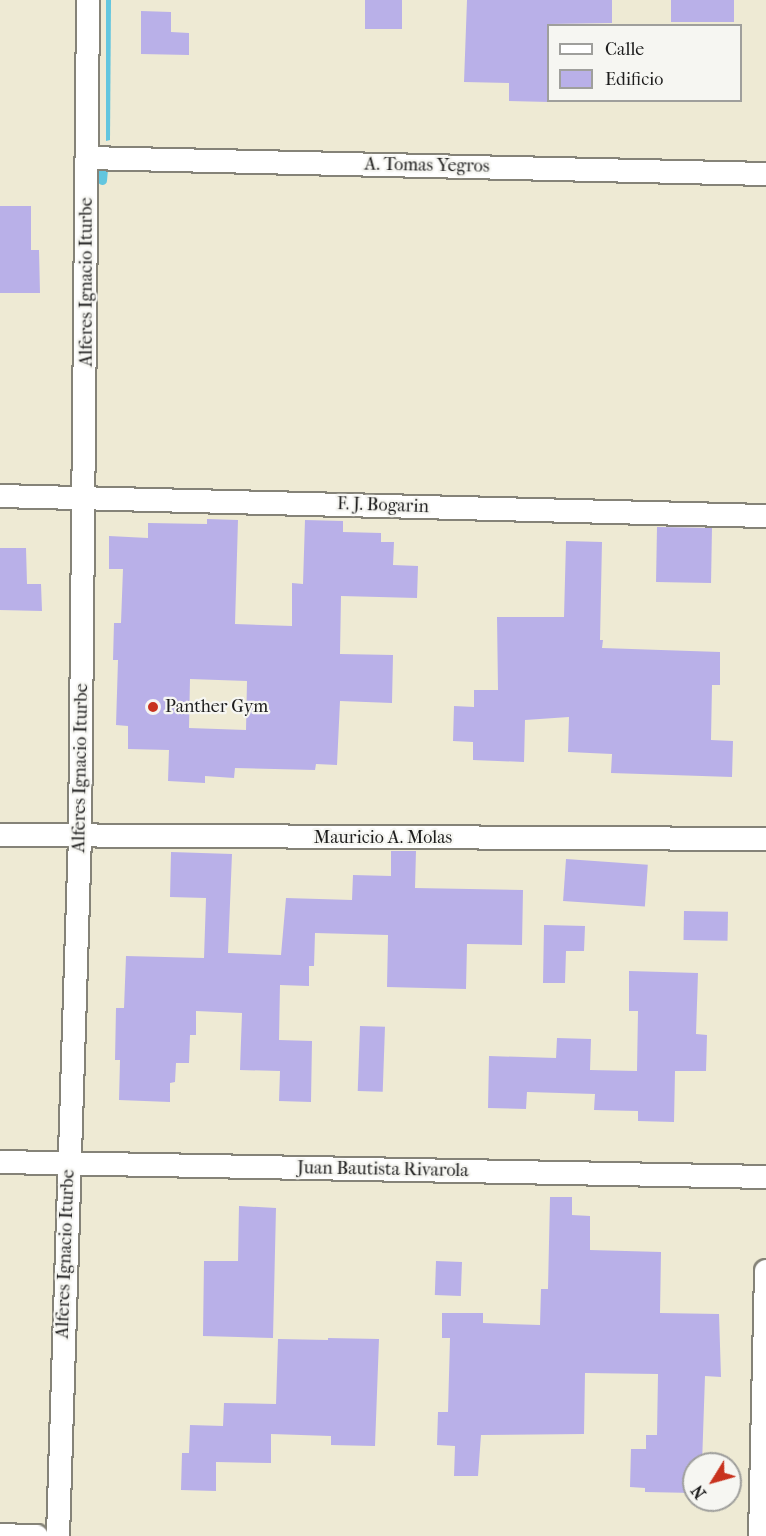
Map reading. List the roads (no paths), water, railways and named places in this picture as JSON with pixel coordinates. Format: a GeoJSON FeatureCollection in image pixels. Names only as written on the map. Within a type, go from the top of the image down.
{"type":"FeatureCollection","features":[{"type":"Feature","properties":{"kind":"street","name":"Alferes Ignacio Iturbe"},"geometry":{"type":"LineString","coordinates":[[58,1536],[80,837],[88,0]]}},
{"type":"Feature","properties":{"kind":"street","name":"A. Tomas Yegros"},"geometry":{"type":"LineString","coordinates":[[87,158],[766,174]]}},
{"type":"Feature","properties":{"kind":"street","name":"F. J. Bogarin"},"geometry":{"type":"LineString","coordinates":[[0,496],[766,516]]}},
{"type":"Feature","properties":{"kind":"street","name":"Mauricio A. Molas"},"geometry":{"type":"LineString","coordinates":[[0,835],[766,839]]}},
{"type":"Feature","properties":{"kind":"street","name":"Juan Bautista Rivarola"},"geometry":{"type":"LineString","coordinates":[[0,1162],[766,1177]]}},
{"type":"Feature","properties":{"kind":"street"},"geometry":{"type":"LineString","coordinates":[[760,1536],[766,1271]]}},
{"type":"Feature","properties":{"kind":"street"},"geometry":{"type":"LineString","coordinates":[[0,1535],[37,1536]]}},
{"type":"Feature","properties":{"kind":"water"},"geometry":{"type":"Polygon","coordinates":[[[106,0],[111,0],[110,140],[106,141],[106,0]]]}},
{"type":"Feature","properties":{"kind":"waterway"},"geometry":{"type":"LineString","coordinates":[[102,180],[103,169]]}},
{"type":"Feature","properties":{"kind":"place","name":"Panther Gym"},"geometry":{"type":"Point","coordinates":[153,707]}}]}
